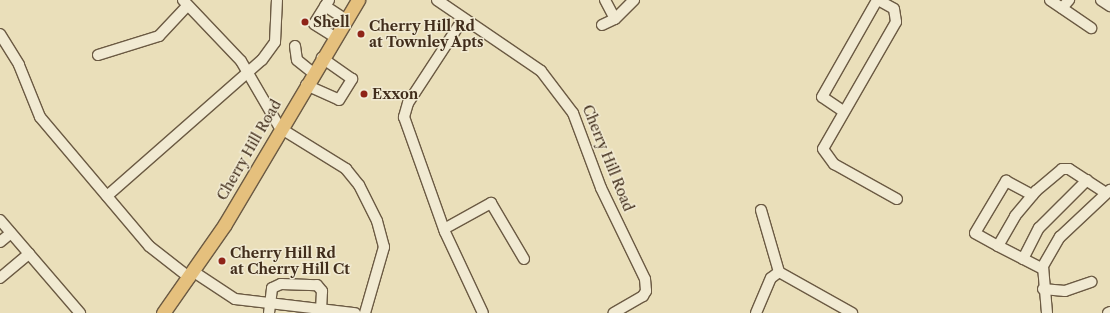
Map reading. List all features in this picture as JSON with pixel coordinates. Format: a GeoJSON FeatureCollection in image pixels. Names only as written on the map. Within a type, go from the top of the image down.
{"type":"FeatureCollection","features":[{"type":"Feature","properties":{"kind":"main road","name":"Cherry Hill Road"},"geometry":{"type":"LineString","coordinates":[[163,313],[192,275],[356,1]]}},
{"type":"Feature","properties":{"kind":"street"},"geometry":{"type":"LineString","coordinates":[[107,196],[248,74],[274,42],[277,0]]}},
{"type":"Feature","properties":{"kind":"street","name":"Cherry Hill Road"},"geometry":{"type":"LineString","coordinates":[[437,0],[541,71],[565,98],[580,125],[601,188],[645,279],[646,291],[642,296],[613,313]]}},
{"type":"Feature","properties":{"kind":"street"},"geometry":{"type":"LineString","coordinates":[[605,0],[615,19]]}},
{"type":"Feature","properties":{"kind":"street"},"geometry":{"type":"LineString","coordinates":[[602,25],[615,19],[634,0]]}},
{"type":"Feature","properties":{"kind":"street"},"geometry":{"type":"LineString","coordinates":[[842,111],[822,98],[878,0],[894,9],[898,15],[896,22],[826,138],[825,156],[834,164],[897,199]]}},
{"type":"Feature","properties":{"kind":"street"},"geometry":{"type":"LineString","coordinates":[[1050,0],[1091,28]]}},
{"type":"Feature","properties":{"kind":"street"},"geometry":{"type":"LineString","coordinates":[[1062,8],[1069,0]]}},
{"type":"Feature","properties":{"kind":"street"},"geometry":{"type":"LineString","coordinates":[[1102,0],[1110,6]]}},
{"type":"Feature","properties":{"kind":"street"},"geometry":{"type":"LineString","coordinates":[[98,56],[159,36],[185,2],[248,74],[280,128],[353,175],[369,203],[384,247],[365,313]]}},
{"type":"Feature","properties":{"kind":"street"},"geometry":{"type":"LineString","coordinates":[[335,37],[314,24],[327,3],[346,19]]}},
{"type":"Feature","properties":{"kind":"street"},"geometry":{"type":"LineString","coordinates":[[463,19],[408,103],[404,117],[444,229],[483,313]]}},
{"type":"Feature","properties":{"kind":"street"},"geometry":{"type":"LineString","coordinates":[[0,34],[19,65],[40,117],[163,260],[229,296],[269,309],[321,309],[355,313]]}},
{"type":"Feature","properties":{"kind":"street"},"geometry":{"type":"LineString","coordinates":[[295,46],[297,60],[313,73]]}},
{"type":"Feature","properties":{"kind":"street"},"geometry":{"type":"LineString","coordinates":[[306,85],[339,100],[352,79],[322,58]]}},
{"type":"Feature","properties":{"kind":"street"},"geometry":{"type":"LineString","coordinates":[[998,246],[1015,216],[1032,195],[1062,169],[1069,168],[1108,191],[1060,237],[1043,269],[1043,289],[1047,313]]}},
{"type":"Feature","properties":{"kind":"street"},"geometry":{"type":"LineString","coordinates":[[1032,195],[1006,180],[975,233],[1043,269]]}},
{"type":"Feature","properties":{"kind":"street"},"geometry":{"type":"LineString","coordinates":[[1023,259],[1039,228],[1087,180]]}},
{"type":"Feature","properties":{"kind":"street"},"geometry":{"type":"LineString","coordinates":[[444,229],[491,203],[524,259]]}},
{"type":"Feature","properties":{"kind":"street"},"geometry":{"type":"LineString","coordinates":[[761,210],[779,272],[852,313]]}},
{"type":"Feature","properties":{"kind":"street"},"geometry":{"type":"LineString","coordinates":[[0,220],[80,313]]}},
{"type":"Feature","properties":{"kind":"street"},"geometry":{"type":"LineString","coordinates":[[0,242],[11,233]]}},
{"type":"Feature","properties":{"kind":"street"},"geometry":{"type":"LineString","coordinates":[[0,278],[29,254]]}},
{"type":"Feature","properties":{"kind":"street"},"geometry":{"type":"LineString","coordinates":[[756,313],[771,278],[779,272]]}},
{"type":"Feature","properties":{"kind":"street"},"geometry":{"type":"LineString","coordinates":[[1043,289],[1065,291],[1091,282]]}},
{"type":"Feature","properties":{"kind":"street"},"geometry":{"type":"LineString","coordinates":[[269,309],[275,286],[317,285],[322,291],[321,309]]}},
{"type":"Feature","properties":{"kind":"place","name":"Shell"},"geometry":{"type":"Point","coordinates":[305,22]}},
{"type":"Feature","properties":{"kind":"place","name":"Cherry Hill Rd at Townley Apts"},"geometry":{"type":"Point","coordinates":[361,34]}},
{"type":"Feature","properties":{"kind":"place","name":"Exxon"},"geometry":{"type":"Point","coordinates":[364,94]}},
{"type":"Feature","properties":{"kind":"place","name":"Cherry Hill Rd at Cherry Hill Ct"},"geometry":{"type":"Point","coordinates":[222,261]}}]}
